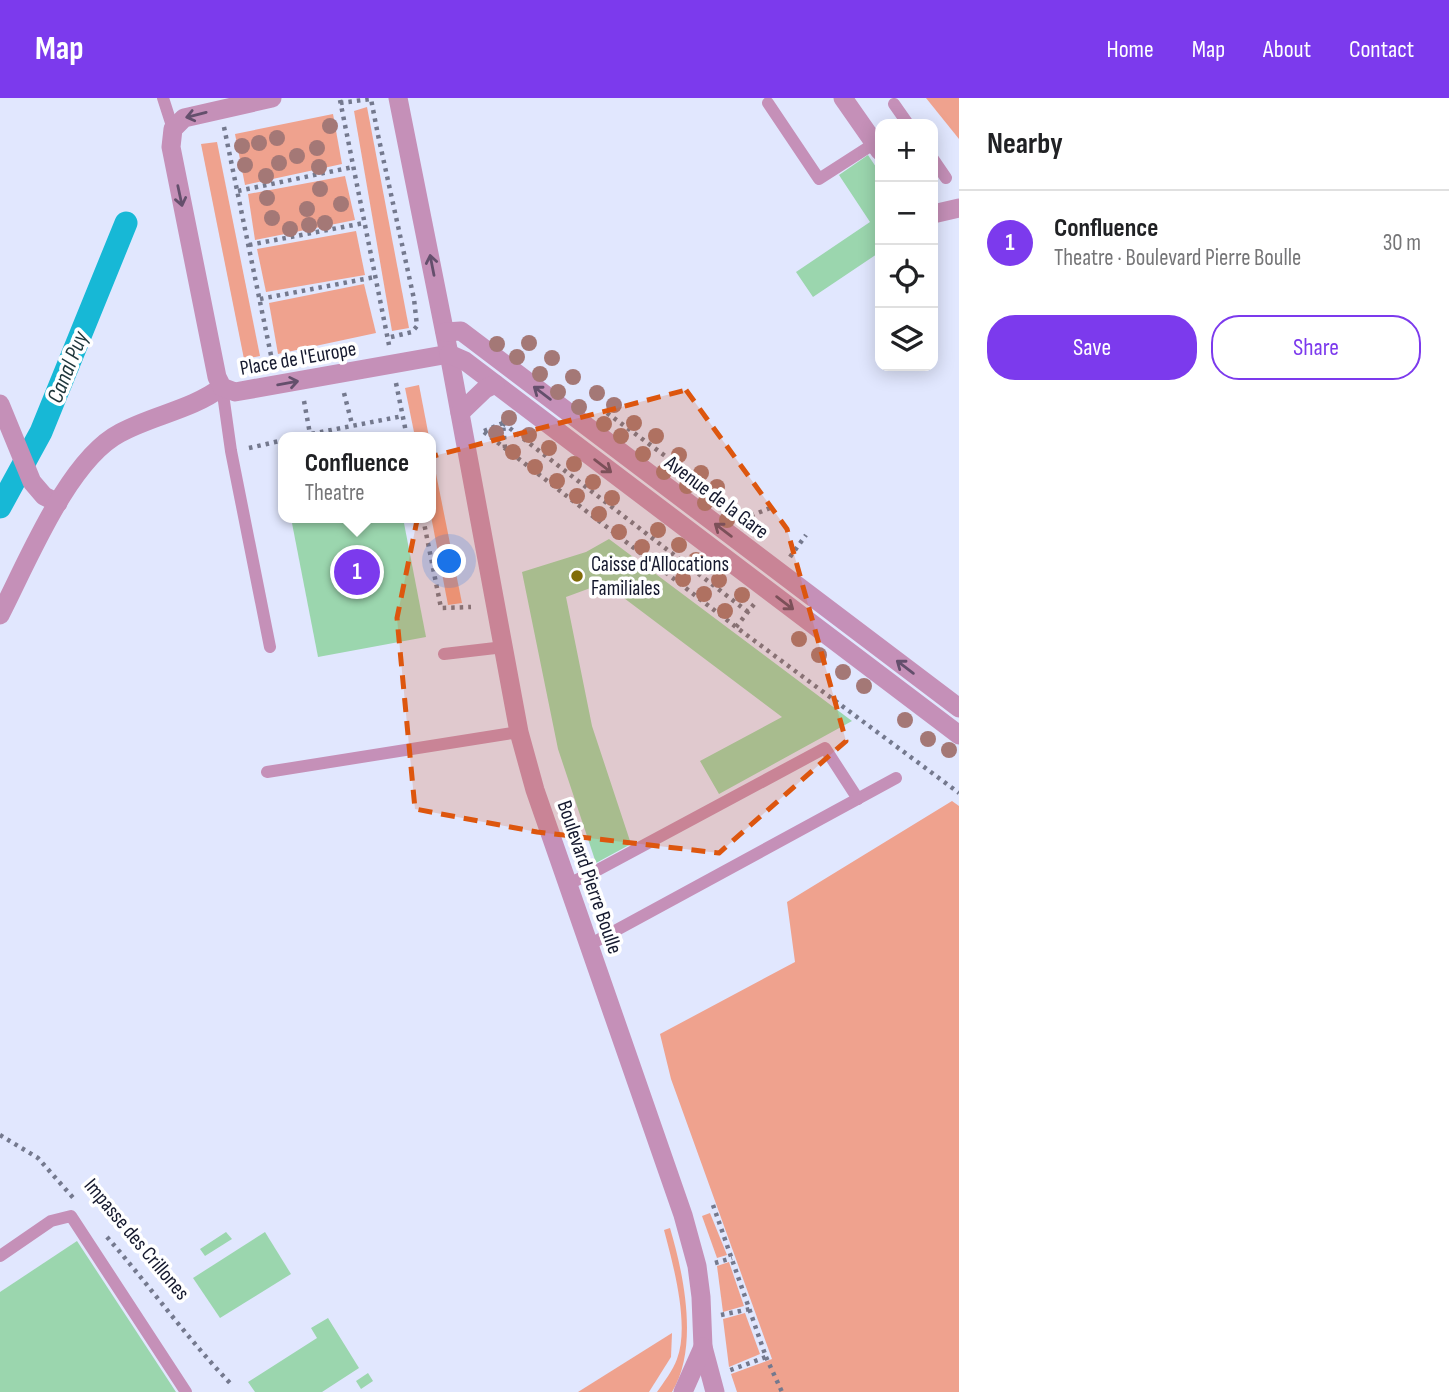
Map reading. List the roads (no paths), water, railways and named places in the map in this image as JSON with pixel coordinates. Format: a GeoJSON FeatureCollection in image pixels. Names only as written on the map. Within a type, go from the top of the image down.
{"type":"FeatureCollection","features":[{"type":"Feature","properties":{"kind":"street"},"geometry":{"type":"LineString","coordinates":[[173,129],[184,118],[272,98]]}},
{"type":"Feature","properties":{"kind":"street"},"geometry":{"type":"LineString","coordinates":[[398,98],[449,354]]}},
{"type":"Feature","properties":{"kind":"street"},"geometry":{"type":"LineString","coordinates":[[843,98],[875,144]]}},
{"type":"Feature","properties":{"kind":"street","name":"Place de l'Europe"},"geometry":{"type":"LineString","coordinates":[[173,129],[170,147],[216,377],[222,387],[235,392],[449,354]]}},
{"type":"Feature","properties":{"kind":"street"},"geometry":{"type":"LineString","coordinates":[[938,213],[959,208]]}},
{"type":"Feature","properties":{"kind":"street","name":"Avenue de la Gare"},"geometry":{"type":"LineString","coordinates":[[445,332],[461,331],[959,708]]}},
{"type":"Feature","properties":{"kind":"street","name":"Avenue de la Gare"},"geometry":{"type":"LineString","coordinates":[[449,354],[465,361],[959,735]]}},
{"type":"Feature","properties":{"kind":"street","name":"Boulevard Pierre Boulle"},"geometry":{"type":"LineString","coordinates":[[449,354],[519,732],[535,790],[683,1215],[697,1266],[703,1348],[715,1392]]}},
{"type":"Feature","properties":{"kind":"street"},"geometry":{"type":"LineString","coordinates":[[460,413],[495,384]]}},
{"type":"Feature","properties":{"kind":"street"},"geometry":{"type":"LineString","coordinates":[[0,615],[58,503],[76,474],[95,451],[118,433],[205,400],[222,387]]}},
{"type":"Feature","properties":{"kind":"street"},"geometry":{"type":"LineString","coordinates":[[0,404],[32,482],[44,496],[58,503]]}},
{"type":"Feature","properties":{"kind":"street","name":"Boulevard Pierre Boulle"},"geometry":{"type":"LineString","coordinates":[[684,1392],[703,1348]]}},
{"type":"Feature","properties":{"kind":"lane"},"geometry":{"type":"LineString","coordinates":[[163,98],[173,129]]}},
{"type":"Feature","properties":{"kind":"lane"},"geometry":{"type":"LineString","coordinates":[[768,103],[819,179],[875,148]]}},
{"type":"Feature","properties":{"kind":"lane"},"geometry":{"type":"LineString","coordinates":[[894,104],[904,119]]}},
{"type":"Feature","properties":{"kind":"lane"},"geometry":{"type":"LineString","coordinates":[[938,166],[946,178]]}},
{"type":"Feature","properties":{"kind":"lane"},"geometry":{"type":"LineString","coordinates":[[222,387],[231,452],[270,647]]}},
{"type":"Feature","properties":{"kind":"lane"},"geometry":{"type":"LineString","coordinates":[[444,654],[504,647]]}},
{"type":"Feature","properties":{"kind":"lane"},"geometry":{"type":"LineString","coordinates":[[267,772],[519,732]]}},
{"type":"Feature","properties":{"kind":"lane"},"geometry":{"type":"LineString","coordinates":[[568,884],[825,748],[858,799]]}},
{"type":"Feature","properties":{"kind":"lane"},"geometry":{"type":"LineString","coordinates":[[589,945],[897,778]]}},
{"type":"Feature","properties":{"kind":"lane"},"geometry":{"type":"LineString","coordinates":[[0,1256],[51,1221],[72,1216],[186,1392]]}},
{"type":"Feature","properties":{"kind":"waterway","name":"Canal Puy"},"geometry":{"type":"LineString","coordinates":[[0,507],[41,432],[126,223]]}},
{"type":"Feature","properties":{"kind":"place","name":"Confluence"},"geometry":{"type":"Point","coordinates":[357,572]}},
{"type":"Feature","properties":{"kind":"place","name":"Caisse d'Allocations Familiales"},"geometry":{"type":"Point","coordinates":[577,576]}}]}
